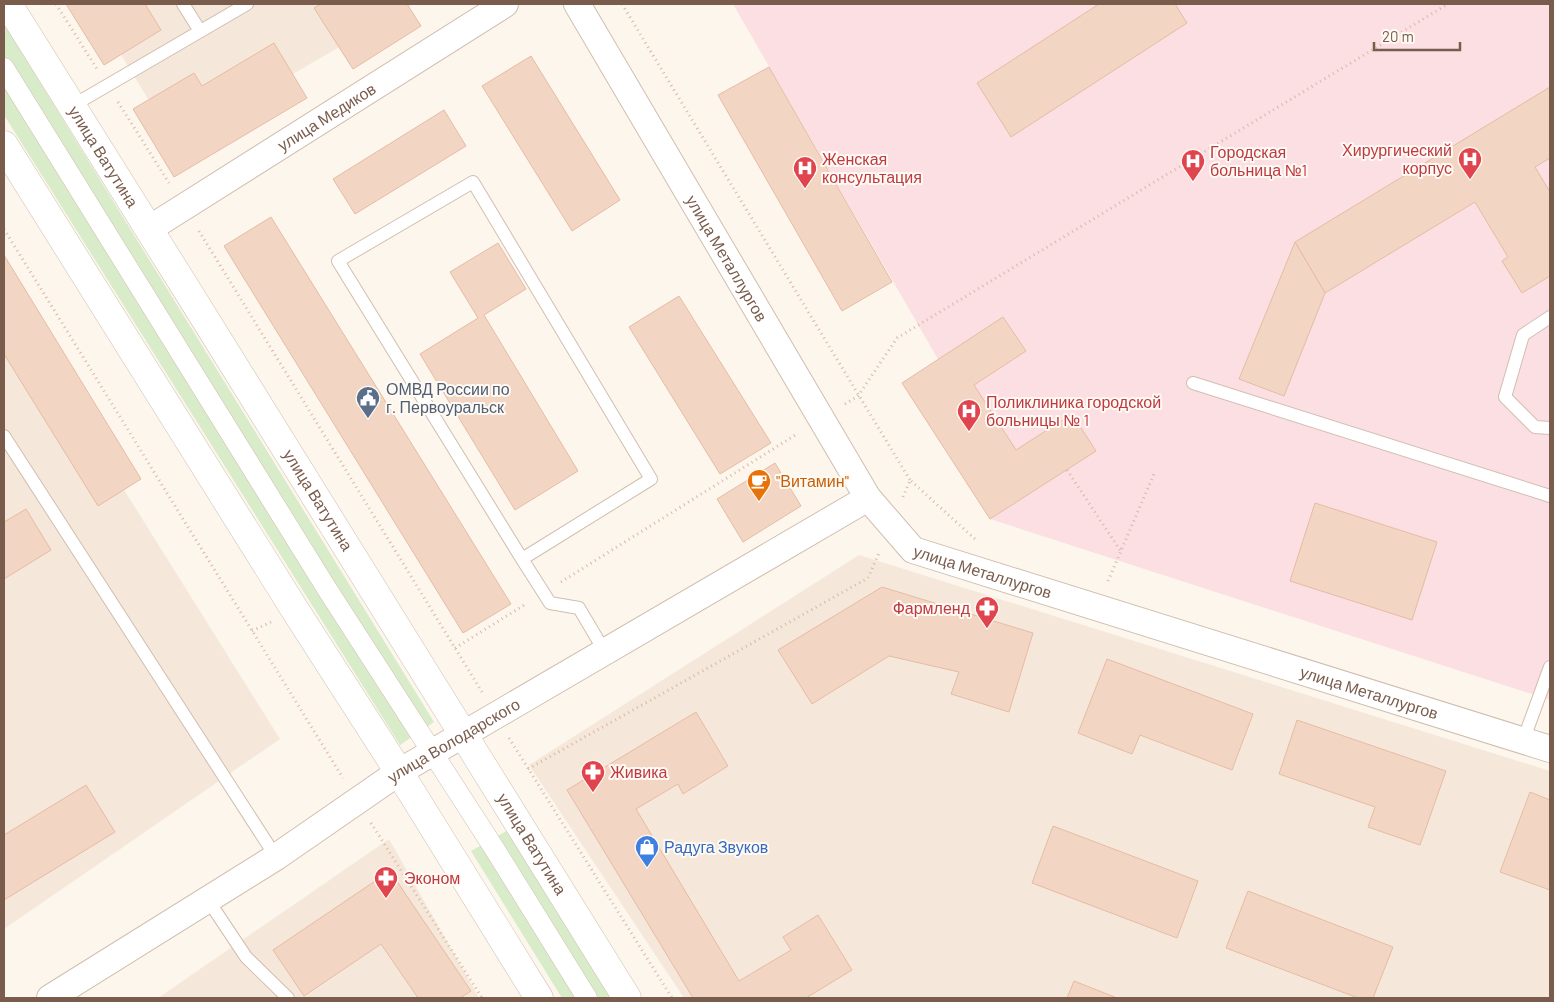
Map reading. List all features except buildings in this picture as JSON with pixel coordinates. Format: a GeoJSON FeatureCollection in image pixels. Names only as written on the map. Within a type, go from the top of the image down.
{"type":"FeatureCollection","features":[{"type":"Feature","properties":{"kind":"street","name":"улица Ватутина"},"geometry":{"type":"LineString","coordinates":[[8,4],[465,734],[627,998]]}},
{"type":"Feature","properties":{"kind":"street","name":"улица Медиков"},"geometry":{"type":"LineString","coordinates":[[149,229],[505,4]]}},
{"type":"Feature","properties":{"kind":"street","name":"улица Металлургов"},"geometry":{"type":"LineString","coordinates":[[577,4],[868,498],[913,550],[1550,750]]}},
{"type":"Feature","properties":{"kind":"street"},"geometry":{"type":"LineString","coordinates":[[4,68],[326,589],[494,848],[587,998]]}},
{"type":"Feature","properties":{"kind":"street"},"geometry":{"type":"LineString","coordinates":[[4,145],[295,610],[399,772],[538,998]]}},
{"type":"Feature","properties":{"kind":"street","name":"улица Володарского"},"geometry":{"type":"LineString","coordinates":[[50,998],[276,857],[399,772],[868,498]]}},
{"type":"Feature","properties":{"kind":"lane"},"geometry":{"type":"LineString","coordinates":[[183,4],[200,31]]}},
{"type":"Feature","properties":{"kind":"lane"},"geometry":{"type":"LineString","coordinates":[[72,106],[247,4]]}},
{"type":"Feature","properties":{"kind":"lane"},"geometry":{"type":"LineString","coordinates":[[522,560],[651,479],[473,182],[338,261],[522,560],[543,593],[550,603],[579,608],[605,652]]}},
{"type":"Feature","properties":{"kind":"lane"},"geometry":{"type":"LineString","coordinates":[[1550,317],[1523,335],[1505,397],[1535,427],[1550,428]]}},
{"type":"Feature","properties":{"kind":"lane"},"geometry":{"type":"LineString","coordinates":[[1194,383],[1550,496]]}},
{"type":"Feature","properties":{"kind":"lane"},"geometry":{"type":"LineString","coordinates":[[4,436],[276,857]]}},
{"type":"Feature","properties":{"kind":"lane"},"geometry":{"type":"LineString","coordinates":[[1523,741],[1550,667]]}},
{"type":"Feature","properties":{"kind":"lane"},"geometry":{"type":"LineString","coordinates":[[208,900],[246,957],[288,998]]}},
{"type":"Feature","properties":{"kind":"path"},"geometry":{"type":"LineString","coordinates":[[56,4],[184,206],[528,769],[672,998]]}},
{"type":"Feature","properties":{"kind":"path"},"geometry":{"type":"LineString","coordinates":[[622,4],[910,480],[977,542]]}},
{"type":"Feature","properties":{"kind":"path"},"geometry":{"type":"LineString","coordinates":[[455,648],[858,396],[897,338],[1448,4]]}},
{"type":"Feature","properties":{"kind":"path"},"geometry":{"type":"LineString","coordinates":[[4,230],[482,998]]}},
{"type":"Feature","properties":{"kind":"path"},"geometry":{"type":"LineString","coordinates":[[1067,470],[1121,551]]}},
{"type":"Feature","properties":{"kind":"path"},"geometry":{"type":"LineString","coordinates":[[1117,585],[1107,582],[1154,474]]}},
{"type":"Feature","properties":{"kind":"path"},"geometry":{"type":"LineString","coordinates":[[528,769],[868,578],[910,480]]}},
{"type":"Feature","properties":{"kind":"shaded area"},"geometry":{"type":"Polygon","coordinates":[[[90,4],[413,4],[175,143],[90,4]]]}},
{"type":"Feature","properties":{"kind":"shaded area","name":"Городская больница №1"},"geometry":{"type":"Polygon","coordinates":[[[733,4],[1550,4],[1550,700],[990,519],[902,383],[939,361],[733,4]]]}},
{"type":"Feature","properties":{"kind":"shaded area"},"geometry":{"type":"Polygon","coordinates":[[[4,298],[280,739],[4,929],[4,298]]]}},
{"type":"Feature","properties":{"kind":"shaded area"},"geometry":{"type":"Polygon","coordinates":[[[859,555],[1550,771],[1550,998],[684,998],[529,765],[859,555]]]}},
{"type":"Feature","properties":{"kind":"shaded area"},"geometry":{"type":"Polygon","coordinates":[[[389,839],[479,998],[158,998],[389,839]]]}},
{"type":"Feature","properties":{"kind":"green space"},"geometry":{"type":"Polygon","coordinates":[[[4,24],[434,722],[400,745],[4,115],[4,24]]]}},
{"type":"Feature","properties":{"kind":"green space"},"geometry":{"type":"Polygon","coordinates":[[[510,829],[614,998],[562,998],[471,851],[510,829]]]}},
{"type":"Feature","properties":{"kind":"place","name":"Хирургический корпус"},"geometry":{"type":"Point","coordinates":[1470,180]}},
{"type":"Feature","properties":{"kind":"place","name":"Городская больница №1"},"geometry":{"type":"Point","coordinates":[1193,182]}},
{"type":"Feature","properties":{"kind":"place","name":"Женская консультация"},"geometry":{"type":"Point","coordinates":[805,189]}},
{"type":"Feature","properties":{"kind":"place","name":"ОМВД России по г. Первоуральск"},"geometry":{"type":"Point","coordinates":[368,419]}},
{"type":"Feature","properties":{"kind":"place","name":"Поликлиника городской больницы № 1"},"geometry":{"type":"Point","coordinates":[969,432]}},
{"type":"Feature","properties":{"kind":"place","name":"\"Витамин\""},"geometry":{"type":"Point","coordinates":[759,502]}},
{"type":"Feature","properties":{"kind":"place","name":"Фармленд"},"geometry":{"type":"Point","coordinates":[987,629]}},
{"type":"Feature","properties":{"kind":"place","name":"Живика"},"geometry":{"type":"Point","coordinates":[593,793]}},
{"type":"Feature","properties":{"kind":"place","name":"Радуга Звуков"},"geometry":{"type":"Point","coordinates":[647,868]}},
{"type":"Feature","properties":{"kind":"place","name":"Эконом"},"geometry":{"type":"Point","coordinates":[386,899]}}]}
